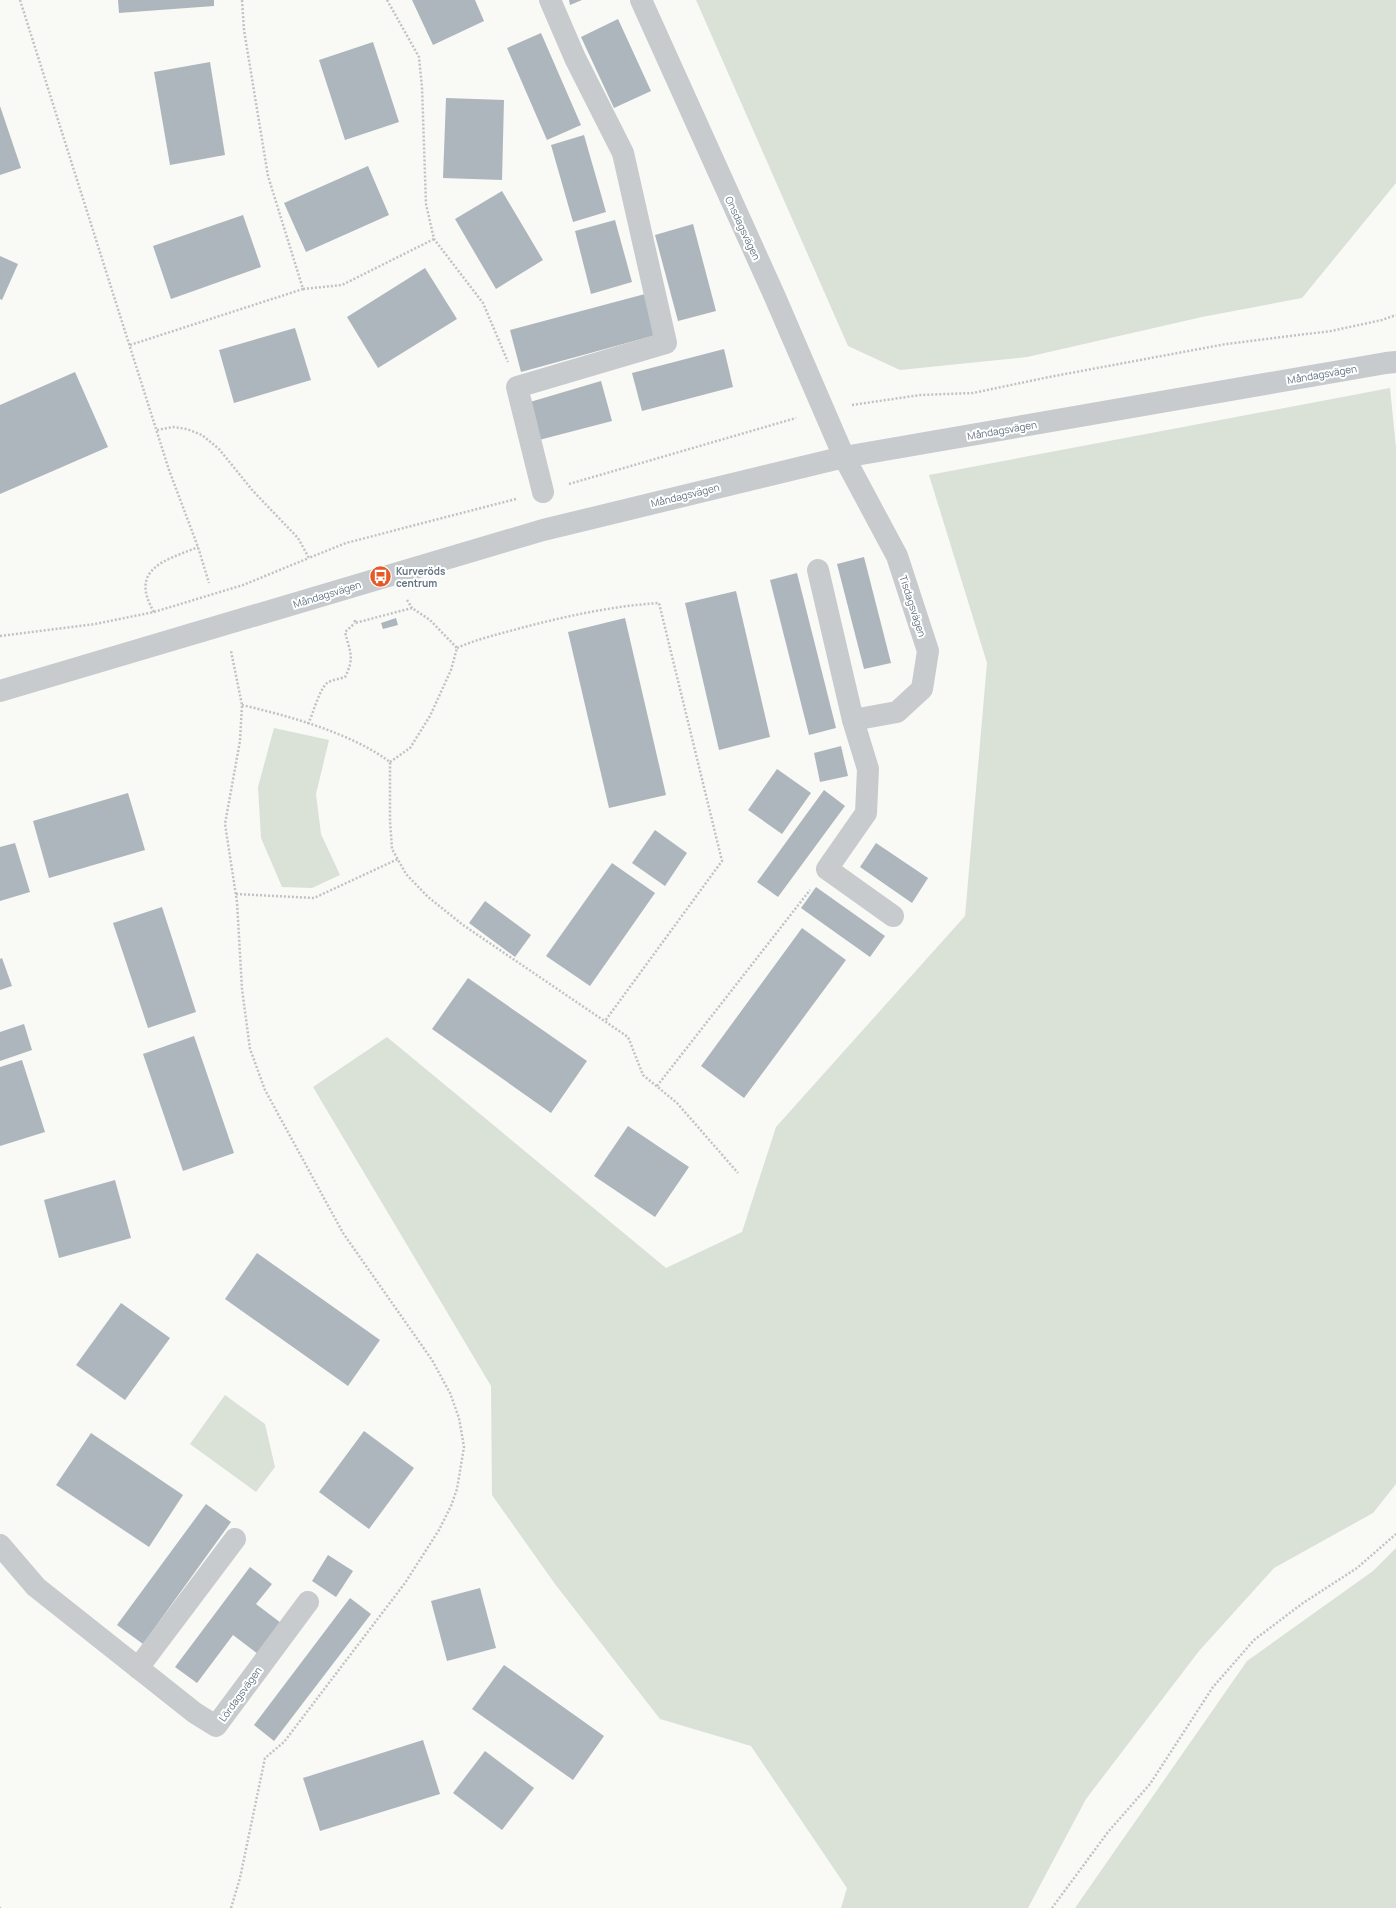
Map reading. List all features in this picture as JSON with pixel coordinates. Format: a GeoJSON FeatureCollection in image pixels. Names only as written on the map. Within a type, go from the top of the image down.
{"type":"FeatureCollection","features":[{"type":"Feature","properties":{"kind":"street"},"geometry":{"type":"LineString","coordinates":[[543,492],[517,387],[666,343],[623,153],[575,58],[550,0]]}},
{"type":"Feature","properties":{"kind":"street","name":"Onsdagsvägen"},"geometry":{"type":"LineString","coordinates":[[642,0],[775,297],[844,457]]}},
{"type":"Feature","properties":{"kind":"street","name":"Måndagsvägen"},"geometry":{"type":"LineString","coordinates":[[0,691],[543,530],[844,457],[1393,361]]}},
{"type":"Feature","properties":{"kind":"street","name":"Tisdagsvägen"},"geometry":{"type":"LineString","coordinates":[[844,457],[897,556],[928,651],[922,689],[898,712],[853,720]]}},
{"type":"Feature","properties":{"kind":"street"},"geometry":{"type":"LineString","coordinates":[[818,570],[853,720],[868,770],[866,813],[827,869],[893,916]]}},
{"type":"Feature","properties":{"kind":"street"},"geometry":{"type":"LineString","coordinates":[[138,1668],[235,1539]]}},
{"type":"Feature","properties":{"kind":"street","name":"Lördagsvägen"},"geometry":{"type":"LineString","coordinates":[[0,1545],[36,1587],[196,1713],[216,1726],[308,1602]]}},
{"type":"Feature","properties":{"kind":"path"},"geometry":{"type":"LineString","coordinates":[[20,0],[169,470],[198,547],[209,583]]}},
{"type":"Feature","properties":{"kind":"path"},"geometry":{"type":"LineString","coordinates":[[242,0],[244,30],[268,176],[303,288]]}},
{"type":"Feature","properties":{"kind":"path"},"geometry":{"type":"LineString","coordinates":[[387,0],[418,57],[422,87],[426,204],[434,239],[483,303],[502,345],[517,387]]}},
{"type":"Feature","properties":{"kind":"path"},"geometry":{"type":"LineString","coordinates":[[130,345],[303,288],[342,285],[434,239]]}},
{"type":"Feature","properties":{"kind":"path"},"geometry":{"type":"LineString","coordinates":[[0,636],[94,624],[154,612],[243,585],[346,543],[543,492],[823,410],[920,395],[973,392],[1226,344],[1331,331],[1382,320],[1396,315]]}},
{"type":"Feature","properties":{"kind":"path"},"geometry":{"type":"LineString","coordinates":[[157,430],[173,427],[188,429],[202,435],[214,444],[253,491],[298,538],[309,558]]}},
{"type":"Feature","properties":{"kind":"path"},"geometry":{"type":"LineString","coordinates":[[154,612],[147,600],[146,584],[149,574],[157,564],[198,547]]}},
{"type":"Feature","properties":{"kind":"path"},"geometry":{"type":"LineString","coordinates":[[390,762],[410,748],[430,716],[451,670],[457,648],[474,640],[557,618],[659,602],[722,861],[605,1021]]}},
{"type":"Feature","properties":{"kind":"path"},"geometry":{"type":"LineString","coordinates":[[308,724],[315,710],[318,696],[327,683],[345,677],[351,665],[352,654],[345,632],[355,622],[412,608],[430,620],[457,648]]}},
{"type":"Feature","properties":{"kind":"path"},"geometry":{"type":"LineString","coordinates":[[230,1908],[240,1878],[265,1758],[284,1742],[405,1583],[439,1530],[451,1506],[457,1489],[464,1447],[459,1418],[452,1399],[432,1360],[343,1233],[264,1090],[250,1049],[242,989],[236,894],[225,824],[240,741],[242,705],[231,651]]}},
{"type":"Feature","properties":{"kind":"path"},"geometry":{"type":"LineString","coordinates":[[242,705],[273,712],[308,724],[375,752],[390,762]]}},
{"type":"Feature","properties":{"kind":"path"},"geometry":{"type":"LineString","coordinates":[[390,762],[390,821],[392,849],[406,874],[428,898],[463,925],[628,1037],[643,1075],[677,1103],[738,1173]]}},
{"type":"Feature","properties":{"kind":"path"},"geometry":{"type":"LineString","coordinates":[[236,894],[314,898],[398,859]]}},
{"type":"Feature","properties":{"kind":"path"},"geometry":{"type":"LineString","coordinates":[[657,1086],[827,869]]}},
{"type":"Feature","properties":{"kind":"path"},"geometry":{"type":"LineString","coordinates":[[1052,1908],[1108,1832],[1150,1784],[1213,1687],[1254,1640],[1303,1603],[1357,1568],[1396,1534]]}},
{"type":"Feature","properties":{"kind":"shaded area"},"geometry":{"type":"Polygon","coordinates":[[[696,0],[1396,0],[1396,183],[1302,298],[1202,317],[1027,357],[900,370],[848,346],[696,0]]]}},
{"type":"Feature","properties":{"kind":"shaded area"},"geometry":{"type":"Polygon","coordinates":[[[1390,388],[1396,448],[1396,1484],[1373,1513],[1274,1568],[1199,1651],[1086,1799],[1028,1908],[841,1908],[847,1888],[751,1746],[660,1719],[555,1584],[492,1495],[491,1386],[313,1087],[387,1037],[666,1268],[742,1232],[776,1127],[965,916],[987,663],[929,475],[1390,388]]]}},
{"type":"Feature","properties":{"kind":"shaded area"},"geometry":{"type":"Polygon","coordinates":[[[274,728],[329,740],[316,794],[321,834],[340,875],[312,888],[282,887],[261,838],[258,787],[274,728]]]}},
{"type":"Feature","properties":{"kind":"shaded area"},"geometry":{"type":"Polygon","coordinates":[[[225,1395],[265,1424],[275,1467],[256,1492],[190,1444],[225,1395]]]}},
{"type":"Feature","properties":{"kind":"shaded area"},"geometry":{"type":"Polygon","coordinates":[[[1396,1548],[1396,1908],[1075,1908],[1247,1661],[1373,1571],[1396,1548]]]}},
{"type":"Feature","properties":{"kind":"building"},"geometry":{"type":"Polygon","coordinates":[[[118,0],[214,0],[214,6],[119,13],[118,0]]]}},
{"type":"Feature","properties":{"kind":"building"},"geometry":{"type":"Polygon","coordinates":[[[412,0],[475,0],[484,21],[433,45],[412,0]]]}},
{"type":"Feature","properties":{"kind":"building"},"geometry":{"type":"Polygon","coordinates":[[[569,0],[582,0],[570,5],[569,0]]]}},
{"type":"Feature","properties":{"kind":"building"},"geometry":{"type":"Polygon","coordinates":[[[618,19],[651,91],[614,108],[581,37],[618,19]]]}},
{"type":"Feature","properties":{"kind":"building"},"geometry":{"type":"Polygon","coordinates":[[[541,33],[581,125],[547,140],[507,48],[541,33]]]}},
{"type":"Feature","properties":{"kind":"building"},"geometry":{"type":"Polygon","coordinates":[[[373,42],[399,122],[345,140],[319,60],[373,42]]]}},
{"type":"Feature","properties":{"kind":"building"},"geometry":{"type":"Polygon","coordinates":[[[210,62],[225,155],[170,165],[154,72],[210,62]]]}},
{"type":"Feature","properties":{"kind":"building"},"geometry":{"type":"Polygon","coordinates":[[[446,98],[504,100],[502,180],[443,178],[446,98]]]}},
{"type":"Feature","properties":{"kind":"building"},"geometry":{"type":"Polygon","coordinates":[[[0,106],[21,168],[0,175],[0,106]]]}},
{"type":"Feature","properties":{"kind":"building"},"geometry":{"type":"Polygon","coordinates":[[[584,135],[606,212],[573,222],[551,145],[584,135]]]}},
{"type":"Feature","properties":{"kind":"building"},"geometry":{"type":"Polygon","coordinates":[[[368,166],[389,215],[306,252],[284,203],[368,166]]]}},
{"type":"Feature","properties":{"kind":"building"},"geometry":{"type":"Polygon","coordinates":[[[502,191],[543,260],[496,289],[455,219],[502,191]]]}},
{"type":"Feature","properties":{"kind":"building"},"geometry":{"type":"Polygon","coordinates":[[[243,215],[261,267],[171,299],[153,246],[243,215]]]}},
{"type":"Feature","properties":{"kind":"building"},"geometry":{"type":"Polygon","coordinates":[[[615,220],[632,282],[591,294],[575,231],[615,220]]]}},
{"type":"Feature","properties":{"kind":"building"},"geometry":{"type":"Polygon","coordinates":[[[693,224],[716,311],[678,321],[655,235],[693,224]]]}},
{"type":"Feature","properties":{"kind":"building"},"geometry":{"type":"Polygon","coordinates":[[[0,256],[18,264],[2,300],[0,299],[0,256]]]}},
{"type":"Feature","properties":{"kind":"building"},"geometry":{"type":"Polygon","coordinates":[[[425,268],[457,319],[378,368],[347,317],[425,268]]]}},
{"type":"Feature","properties":{"kind":"building"},"geometry":{"type":"Polygon","coordinates":[[[645,294],[656,335],[521,372],[510,330],[645,294]]]}},
{"type":"Feature","properties":{"kind":"building"},"geometry":{"type":"Polygon","coordinates":[[[295,328],[311,380],[234,403],[219,350],[295,328]]]}},
{"type":"Feature","properties":{"kind":"building"},"geometry":{"type":"Polygon","coordinates":[[[724,349],[733,387],[642,411],[632,373],[724,349]]]}},
{"type":"Feature","properties":{"kind":"building"},"geometry":{"type":"Polygon","coordinates":[[[75,372],[108,447],[0,494],[0,405],[75,372]]]}},
{"type":"Feature","properties":{"kind":"building"},"geometry":{"type":"Polygon","coordinates":[[[601,381],[612,421],[539,440],[530,402],[601,381]]]}},
{"type":"Feature","properties":{"kind":"building"},"geometry":{"type":"Polygon","coordinates":[[[864,557],[891,663],[864,669],[837,564],[864,557]]]}},
{"type":"Feature","properties":{"kind":"building"},"geometry":{"type":"Polygon","coordinates":[[[797,573],[836,728],[809,735],[770,580],[797,573]]]}},
{"type":"Feature","properties":{"kind":"building"},"geometry":{"type":"Polygon","coordinates":[[[736,591],[770,737],[719,750],[685,603],[736,591]]]}},
{"type":"Feature","properties":{"kind":"building"},"geometry":{"type":"Polygon","coordinates":[[[396,618],[398,625],[383,629],[381,623],[396,618]]]}},
{"type":"Feature","properties":{"kind":"building"},"geometry":{"type":"Polygon","coordinates":[[[625,618],[666,795],[609,808],[568,632],[625,618]]]}},
{"type":"Feature","properties":{"kind":"building"},"geometry":{"type":"Polygon","coordinates":[[[841,746],[848,776],[820,782],[814,753],[841,746]]]}},
{"type":"Feature","properties":{"kind":"building"},"geometry":{"type":"Polygon","coordinates":[[[777,769],[811,793],[782,834],[748,810],[777,769]]]}},
{"type":"Feature","properties":{"kind":"building"},"geometry":{"type":"Polygon","coordinates":[[[824,790],[845,806],[778,897],[757,882],[824,790]]]}},
{"type":"Feature","properties":{"kind":"building"},"geometry":{"type":"Polygon","coordinates":[[[128,793],[145,850],[49,878],[33,821],[128,793]]]}},
{"type":"Feature","properties":{"kind":"building"},"geometry":{"type":"Polygon","coordinates":[[[655,830],[687,853],[665,886],[632,863],[655,830]]]}},
{"type":"Feature","properties":{"kind":"building"},"geometry":{"type":"Polygon","coordinates":[[[15,843],[30,892],[0,901],[0,847],[15,843]]]}},
{"type":"Feature","properties":{"kind":"building"},"geometry":{"type":"Polygon","coordinates":[[[876,843],[928,878],[912,903],[860,867],[876,843]]]}},
{"type":"Feature","properties":{"kind":"building"},"geometry":{"type":"Polygon","coordinates":[[[612,863],[655,893],[590,986],[546,956],[612,863]]]}},
{"type":"Feature","properties":{"kind":"building"},"geometry":{"type":"Polygon","coordinates":[[[816,887],[885,936],[870,957],[801,908],[816,887]]]}},
{"type":"Feature","properties":{"kind":"building"},"geometry":{"type":"Polygon","coordinates":[[[485,901],[531,935],[515,957],[469,923],[485,901]]]}},
{"type":"Feature","properties":{"kind":"building"},"geometry":{"type":"Polygon","coordinates":[[[162,907],[196,1012],[148,1028],[113,923],[162,907]]]}},
{"type":"Feature","properties":{"kind":"building"},"geometry":{"type":"Polygon","coordinates":[[[802,928],[846,960],[744,1098],[701,1066],[802,928]]]}},
{"type":"Feature","properties":{"kind":"building"},"geometry":{"type":"Polygon","coordinates":[[[2,958],[12,986],[0,990],[0,959],[2,958]]]}},
{"type":"Feature","properties":{"kind":"building"},"geometry":{"type":"Polygon","coordinates":[[[468,978],[587,1061],[551,1113],[432,1029],[468,978]]]}},
{"type":"Feature","properties":{"kind":"building"},"geometry":{"type":"Polygon","coordinates":[[[24,1024],[32,1050],[0,1061],[0,1032],[24,1024]]]}},
{"type":"Feature","properties":{"kind":"building"},"geometry":{"type":"Polygon","coordinates":[[[194,1036],[234,1153],[183,1171],[143,1054],[194,1036]]]}},
{"type":"Feature","properties":{"kind":"building"},"geometry":{"type":"Polygon","coordinates":[[[22,1060],[45,1132],[0,1146],[0,1067],[22,1060]]]}},
{"type":"Feature","properties":{"kind":"building"},"geometry":{"type":"Polygon","coordinates":[[[628,1126],[689,1167],[655,1217],[594,1176],[628,1126]]]}},
{"type":"Feature","properties":{"kind":"building"},"geometry":{"type":"Polygon","coordinates":[[[115,1180],[131,1238],[59,1258],[44,1200],[115,1180]]]}},
{"type":"Feature","properties":{"kind":"building"},"geometry":{"type":"Polygon","coordinates":[[[257,1253],[380,1340],[348,1386],[225,1299],[257,1253]]]}},
{"type":"Feature","properties":{"kind":"building"},"geometry":{"type":"Polygon","coordinates":[[[121,1303],[170,1338],[125,1400],[76,1365],[121,1303]]]}},
{"type":"Feature","properties":{"kind":"building"},"geometry":{"type":"Polygon","coordinates":[[[364,1431],[414,1468],[369,1529],[319,1492],[364,1431]]]}},
{"type":"Feature","properties":{"kind":"building"},"geometry":{"type":"Polygon","coordinates":[[[91,1433],[183,1495],[149,1547],[56,1485],[91,1433]]]}},
{"type":"Feature","properties":{"kind":"building"},"geometry":{"type":"Polygon","coordinates":[[[206,1504],[231,1522],[143,1644],[117,1625],[206,1504]]]}},
{"type":"Feature","properties":{"kind":"building"},"geometry":{"type":"Polygon","coordinates":[[[328,1555],[353,1571],[336,1597],[312,1581],[328,1555]]]}},
{"type":"Feature","properties":{"kind":"building"},"geometry":{"type":"Polygon","coordinates":[[[250,1567],[272,1584],[256,1604],[281,1623],[258,1654],[233,1635],[197,1683],[175,1667],[250,1567]]]}},
{"type":"Feature","properties":{"kind":"building"},"geometry":{"type":"Polygon","coordinates":[[[480,1588],[496,1648],[447,1661],[431,1601],[480,1588]]]}},
{"type":"Feature","properties":{"kind":"building"},"geometry":{"type":"Polygon","coordinates":[[[350,1598],[371,1614],[274,1741],[254,1725],[350,1598]]]}},
{"type":"Feature","properties":{"kind":"building"},"geometry":{"type":"Polygon","coordinates":[[[504,1665],[604,1736],[573,1780],[472,1709],[504,1665]]]}},
{"type":"Feature","properties":{"kind":"building"},"geometry":{"type":"Polygon","coordinates":[[[423,1740],[440,1794],[320,1831],[303,1778],[423,1740]]]}},
{"type":"Feature","properties":{"kind":"building"},"geometry":{"type":"Polygon","coordinates":[[[485,1751],[534,1788],[502,1830],[453,1793],[485,1751]]]}},
{"type":"Feature","properties":{"kind":"place","name":"Kurveröds centrum"},"geometry":{"type":"Point","coordinates":[380,577]}}]}
